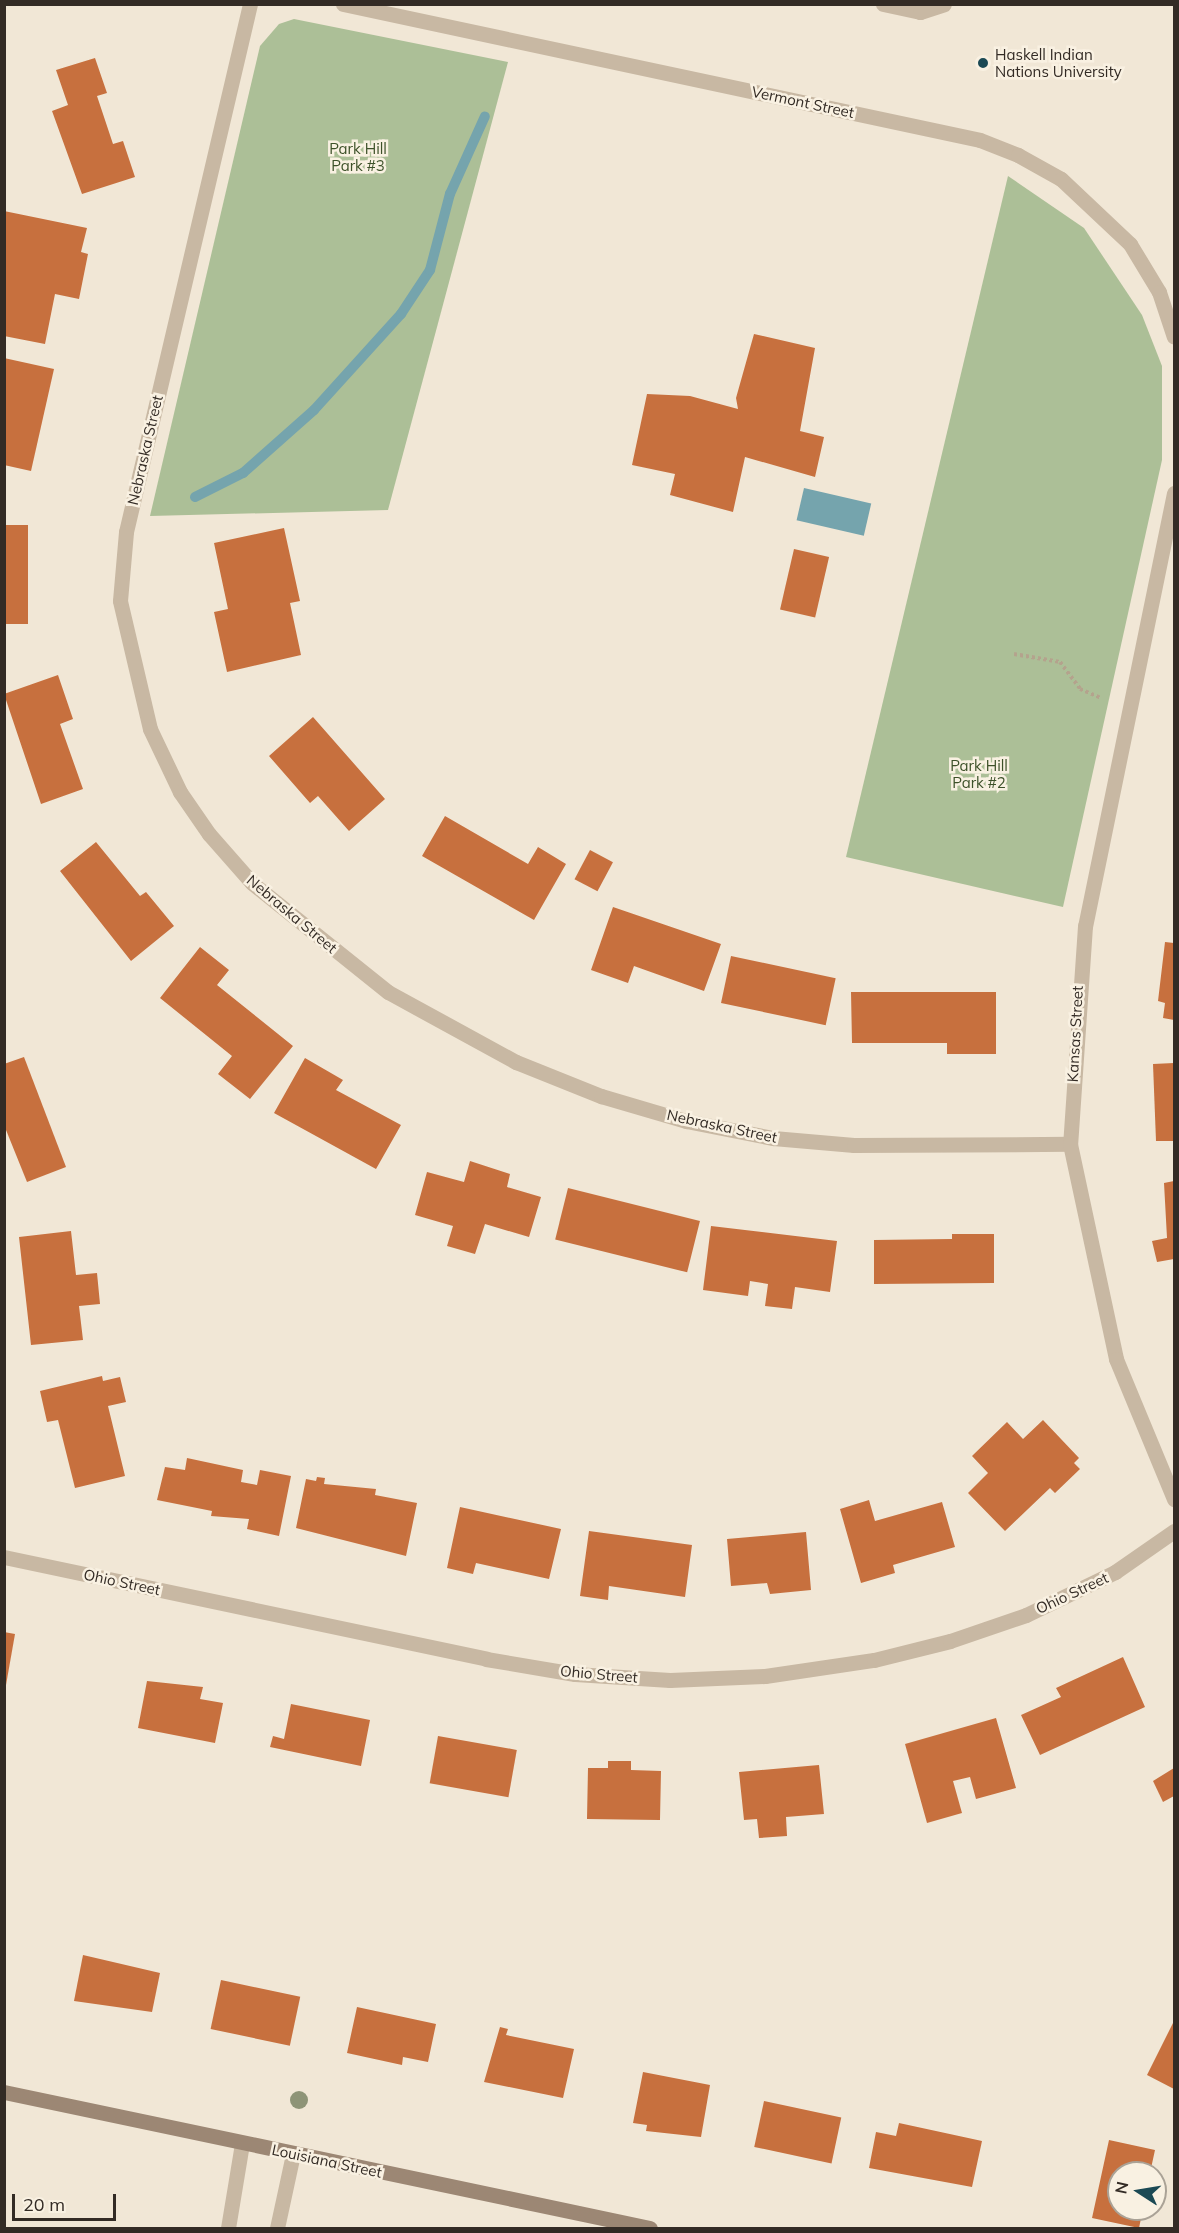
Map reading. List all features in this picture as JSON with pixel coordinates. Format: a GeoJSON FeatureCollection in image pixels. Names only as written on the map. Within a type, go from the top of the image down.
{"type":"FeatureCollection","features":[{"type":"Feature","properties":{"kind":"main road","name":"Louisiana Street"},"geometry":{"type":"LineString","coordinates":[[4,2092],[650,2229]]}},
{"type":"Feature","properties":{"kind":"street","name":"Nebraska Street"},"geometry":{"type":"LineString","coordinates":[[250,4],[126,532],[120,601],[150,729],[180,792],[209,834],[252,883],[388,992],[516,1062],[601,1096],[686,1121],[773,1138],[854,1145],[1070,1144]]}},
{"type":"Feature","properties":{"kind":"street","name":"Vermont Street"},"geometry":{"type":"LineString","coordinates":[[343,4],[980,140],[1018,155],[1061,179],[1130,244],[1159,292],[1174,337]]}},
{"type":"Feature","properties":{"kind":"street"},"geometry":{"type":"LineString","coordinates":[[883,4],[920,12],[944,4]]}},
{"type":"Feature","properties":{"kind":"street"},"geometry":{"type":"LineString","coordinates":[[1167,561],[1174,493]]}},
{"type":"Feature","properties":{"kind":"street","name":"Kansas Street"},"geometry":{"type":"LineString","coordinates":[[1167,561],[1085,926],[1070,1144],[1116,1359],[1174,1499]]}},
{"type":"Feature","properties":{"kind":"street","name":"Ohio Street"},"geometry":{"type":"LineString","coordinates":[[4,1557],[486,1659],[575,1674],[670,1680],[765,1676],[874,1660],[950,1641],[1026,1615],[1115,1572],[1174,1531]]}},
{"type":"Feature","properties":{"kind":"street"},"geometry":{"type":"LineString","coordinates":[[228,2229],[242,2143]]}},
{"type":"Feature","properties":{"kind":"street"},"geometry":{"type":"LineString","coordinates":[[277,2229],[293,2154]]}},
{"type":"Feature","properties":{"kind":"path"},"geometry":{"type":"LineString","coordinates":[[1014,654],[1060,662],[1080,689],[1101,698]]}},
{"type":"Feature","properties":{"kind":"green space","name":"Park Hill Park #3"},"geometry":{"type":"Polygon","coordinates":[[[294,19],[508,62],[388,510],[150,516],[260,46],[279,24],[294,19]]]}},
{"type":"Feature","properties":{"kind":"green space","name":"Park Hill Park #2"},"geometry":{"type":"Polygon","coordinates":[[[1008,176],[1084,228],[1142,315],[1162,366],[1162,460],[1063,907],[846,857],[1008,176]]]}},
{"type":"Feature","properties":{"kind":"water"},"geometry":{"type":"Polygon","coordinates":[[[804,488],[871,504],[864,536],[797,520],[804,488]]]}},
{"type":"Feature","properties":{"kind":"building"},"geometry":{"type":"Polygon","coordinates":[[[95,58],[107,93],[97,96],[113,144],[123,141],[135,177],[82,194],[52,111],[68,105],[56,70],[95,58]]]}},
{"type":"Feature","properties":{"kind":"building"},"geometry":{"type":"Polygon","coordinates":[[[4,211],[87,228],[81,252],[88,254],[79,299],[55,294],[45,344],[4,336],[4,211]]]}},
{"type":"Feature","properties":{"kind":"building"},"geometry":{"type":"Polygon","coordinates":[[[754,334],[815,348],[800,431],[824,437],[815,477],[745,457],[733,512],[670,495],[675,474],[632,465],[647,394],[690,396],[738,409],[736,398],[754,334]]]}},
{"type":"Feature","properties":{"kind":"building"},"geometry":{"type":"Polygon","coordinates":[[[4,358],[54,369],[31,471],[4,465],[4,358]]]}},
{"type":"Feature","properties":{"kind":"building"},"geometry":{"type":"Polygon","coordinates":[[[4,525],[28,525],[28,624],[4,624],[4,525]]]}},
{"type":"Feature","properties":{"kind":"building"},"geometry":{"type":"Polygon","coordinates":[[[284,528],[300,601],[290,603],[301,655],[227,672],[214,612],[228,609],[214,543],[284,528]]]}},
{"type":"Feature","properties":{"kind":"building"},"geometry":{"type":"Polygon","coordinates":[[[794,549],[829,557],[815,618],[780,609],[794,549]]]}},
{"type":"Feature","properties":{"kind":"building"},"geometry":{"type":"Polygon","coordinates":[[[58,675],[73,719],[60,724],[83,789],[41,804],[4,694],[58,675]]]}},
{"type":"Feature","properties":{"kind":"building"},"geometry":{"type":"Polygon","coordinates":[[[313,717],[385,799],[349,831],[318,796],[310,803],[269,756],[313,717]]]}},
{"type":"Feature","properties":{"kind":"building"},"geometry":{"type":"Polygon","coordinates":[[[445,816],[528,864],[538,847],[566,864],[534,920],[422,856],[445,816]]]}},
{"type":"Feature","properties":{"kind":"building"},"geometry":{"type":"Polygon","coordinates":[[[96,842],[140,896],[146,892],[174,926],[131,961],[60,871],[96,842]]]}},
{"type":"Feature","properties":{"kind":"building"},"geometry":{"type":"Polygon","coordinates":[[[590,850],[613,862],[597,891],[575,879],[590,850]]]}},
{"type":"Feature","properties":{"kind":"building"},"geometry":{"type":"Polygon","coordinates":[[[613,907],[721,944],[704,991],[634,966],[628,983],[591,970],[613,907]]]}},
{"type":"Feature","properties":{"kind":"building"},"geometry":{"type":"Polygon","coordinates":[[[1165,942],[1174,943],[1174,1020],[1163,1018],[1165,1003],[1158,1001],[1165,942]]]}},
{"type":"Feature","properties":{"kind":"building"},"geometry":{"type":"Polygon","coordinates":[[[200,947],[229,970],[217,985],[293,1046],[250,1099],[218,1074],[232,1056],[160,998],[200,947]]]}},
{"type":"Feature","properties":{"kind":"building"},"geometry":{"type":"Polygon","coordinates":[[[731,956],[836,978],[826,1025],[721,1003],[731,956]]]}},
{"type":"Feature","properties":{"kind":"building"},"geometry":{"type":"Polygon","coordinates":[[[851,992],[996,992],[996,1054],[947,1054],[947,1043],[852,1043],[851,992]]]}},
{"type":"Feature","properties":{"kind":"building"},"geometry":{"type":"Polygon","coordinates":[[[24,1057],[66,1167],[27,1182],[4,1125],[4,1064],[24,1057]]]}},
{"type":"Feature","properties":{"kind":"building"},"geometry":{"type":"Polygon","coordinates":[[[305,1058],[343,1080],[336,1090],[401,1125],[376,1169],[274,1113],[305,1058]]]}},
{"type":"Feature","properties":{"kind":"building"},"geometry":{"type":"Polygon","coordinates":[[[1174,1063],[1174,1141],[1156,1141],[1153,1064],[1174,1063]]]}},
{"type":"Feature","properties":{"kind":"building"},"geometry":{"type":"Polygon","coordinates":[[[470,1161],[510,1174],[507,1187],[541,1197],[529,1237],[485,1224],[475,1254],[447,1246],[453,1226],[415,1215],[427,1172],[464,1182],[470,1161]]]}},
{"type":"Feature","properties":{"kind":"building"},"geometry":{"type":"Polygon","coordinates":[[[1174,1181],[1174,1259],[1157,1262],[1152,1241],[1167,1238],[1164,1183],[1174,1181]]]}},
{"type":"Feature","properties":{"kind":"building"},"geometry":{"type":"Polygon","coordinates":[[[568,1188],[700,1221],[687,1272],[555,1239],[568,1188]]]}},
{"type":"Feature","properties":{"kind":"building"},"geometry":{"type":"Polygon","coordinates":[[[711,1226],[837,1241],[830,1292],[795,1287],[792,1309],[765,1306],[768,1284],[750,1281],[748,1296],[703,1290],[711,1226]]]}},
{"type":"Feature","properties":{"kind":"building"},"geometry":{"type":"Polygon","coordinates":[[[71,1231],[76,1275],[97,1273],[100,1304],[79,1306],[83,1340],[31,1345],[19,1237],[71,1231]]]}},
{"type":"Feature","properties":{"kind":"building"},"geometry":{"type":"Polygon","coordinates":[[[952,1234],[994,1234],[994,1283],[874,1284],[874,1240],[952,1239],[952,1234]]]}},
{"type":"Feature","properties":{"kind":"building"},"geometry":{"type":"Polygon","coordinates":[[[102,1376],[103,1381],[120,1377],[126,1402],[108,1406],[125,1476],[75,1488],[58,1420],[47,1422],[40,1391],[102,1376]]]}},
{"type":"Feature","properties":{"kind":"building"},"geometry":{"type":"Polygon","coordinates":[[[1043,1420],[1079,1458],[1074,1463],[1080,1469],[1055,1493],[1050,1488],[1005,1531],[968,1493],[988,1473],[972,1456],[1007,1422],[1023,1439],[1043,1420]]]}},
{"type":"Feature","properties":{"kind":"building"},"geometry":{"type":"Polygon","coordinates":[[[187,1458],[243,1470],[241,1482],[257,1485],[260,1470],[291,1476],[279,1536],[247,1529],[249,1519],[211,1516],[212,1511],[157,1500],[165,1467],[185,1470],[187,1458]]]}},
{"type":"Feature","properties":{"kind":"building"},"geometry":{"type":"Polygon","coordinates":[[[317,1477],[325,1478],[324,1484],[376,1489],[375,1495],[417,1503],[406,1556],[296,1528],[306,1479],[316,1481],[317,1477]]]}},
{"type":"Feature","properties":{"kind":"building"},"geometry":{"type":"Polygon","coordinates":[[[869,1500],[875,1521],[942,1502],[955,1547],[893,1565],[895,1573],[861,1583],[840,1509],[869,1500]]]}},
{"type":"Feature","properties":{"kind":"building"},"geometry":{"type":"Polygon","coordinates":[[[460,1507],[561,1529],[549,1579],[476,1563],[473,1574],[447,1568],[460,1507]]]}},
{"type":"Feature","properties":{"kind":"building"},"geometry":{"type":"Polygon","coordinates":[[[589,1531],[692,1545],[685,1597],[609,1586],[608,1600],[580,1596],[589,1531]]]}},
{"type":"Feature","properties":{"kind":"building"},"geometry":{"type":"Polygon","coordinates":[[[806,1532],[811,1590],[770,1594],[767,1583],[731,1586],[727,1539],[806,1532]]]}},
{"type":"Feature","properties":{"kind":"building"},"geometry":{"type":"Polygon","coordinates":[[[4,1632],[15,1634],[6,1685],[4,1685],[4,1632]]]}},
{"type":"Feature","properties":{"kind":"building"},"geometry":{"type":"Polygon","coordinates":[[[1123,1657],[1145,1707],[1040,1755],[1021,1715],[1061,1697],[1056,1688],[1123,1657]]]}},
{"type":"Feature","properties":{"kind":"building"},"geometry":{"type":"Polygon","coordinates":[[[147,1681],[203,1687],[200,1699],[223,1703],[215,1743],[138,1728],[147,1681]]]}},
{"type":"Feature","properties":{"kind":"building"},"geometry":{"type":"Polygon","coordinates":[[[291,1704],[370,1720],[361,1766],[270,1747],[273,1736],[284,1739],[291,1704]]]}},
{"type":"Feature","properties":{"kind":"building"},"geometry":{"type":"Polygon","coordinates":[[[996,1718],[1016,1788],[976,1799],[970,1777],[953,1781],[962,1813],[927,1823],[905,1744],[996,1718]]]}},
{"type":"Feature","properties":{"kind":"building"},"geometry":{"type":"Polygon","coordinates":[[[438,1736],[517,1750],[508,1797],[430,1783],[438,1736]]]}},
{"type":"Feature","properties":{"kind":"building"},"geometry":{"type":"Polygon","coordinates":[[[608,1761],[631,1761],[631,1770],[661,1771],[660,1820],[587,1819],[588,1768],[608,1768],[608,1761]]]}},
{"type":"Feature","properties":{"kind":"building"},"geometry":{"type":"Polygon","coordinates":[[[819,1765],[824,1814],[786,1817],[787,1836],[759,1838],[757,1819],[744,1820],[739,1772],[819,1765]]]}},
{"type":"Feature","properties":{"kind":"building"},"geometry":{"type":"Polygon","coordinates":[[[1174,1768],[1174,1796],[1163,1802],[1153,1781],[1174,1768]]]}},
{"type":"Feature","properties":{"kind":"building"},"geometry":{"type":"Polygon","coordinates":[[[83,1955],[160,1973],[152,2012],[74,2001],[83,1955]]]}},
{"type":"Feature","properties":{"kind":"building"},"geometry":{"type":"Polygon","coordinates":[[[221,1980],[300,1997],[290,2046],[211,2029],[221,1980]]]}},
{"type":"Feature","properties":{"kind":"building"},"geometry":{"type":"Polygon","coordinates":[[[357,2007],[436,2024],[428,2062],[403,2057],[402,2065],[347,2053],[357,2007]]]}},
{"type":"Feature","properties":{"kind":"building"},"geometry":{"type":"Polygon","coordinates":[[[1174,2021],[1174,2089],[1147,2075],[1174,2021]]]}},
{"type":"Feature","properties":{"kind":"building"},"geometry":{"type":"Polygon","coordinates":[[[500,2027],[508,2029],[506,2035],[574,2049],[563,2098],[484,2082],[500,2027]]]}},
{"type":"Feature","properties":{"kind":"building"},"geometry":{"type":"Polygon","coordinates":[[[643,2072],[710,2085],[701,2137],[646,2131],[647,2125],[633,2123],[643,2072]]]}},
{"type":"Feature","properties":{"kind":"building"},"geometry":{"type":"Polygon","coordinates":[[[764,2101],[841,2117],[832,2163],[754,2147],[764,2101]]]}},
{"type":"Feature","properties":{"kind":"building"},"geometry":{"type":"Polygon","coordinates":[[[899,2123],[982,2141],[972,2187],[869,2168],[876,2132],[896,2136],[899,2123]]]}},
{"type":"Feature","properties":{"kind":"building"},"geometry":{"type":"Polygon","coordinates":[[[1109,2140],[1155,2150],[1153,2161],[1107,2161],[1107,2221],[1140,2221],[1139,2228],[1092,2218],[1109,2140]]]}},
{"type":"Feature","properties":{"kind":"waterway"},"geometry":{"type":"LineString","coordinates":[[195,497],[243,473],[314,410],[401,314],[430,270],[450,194],[485,116]]}},
{"type":"Feature","properties":{"kind":"place","name":"Haskell Indian Nations University"},"geometry":{"type":"Point","coordinates":[983,63]}}]}
